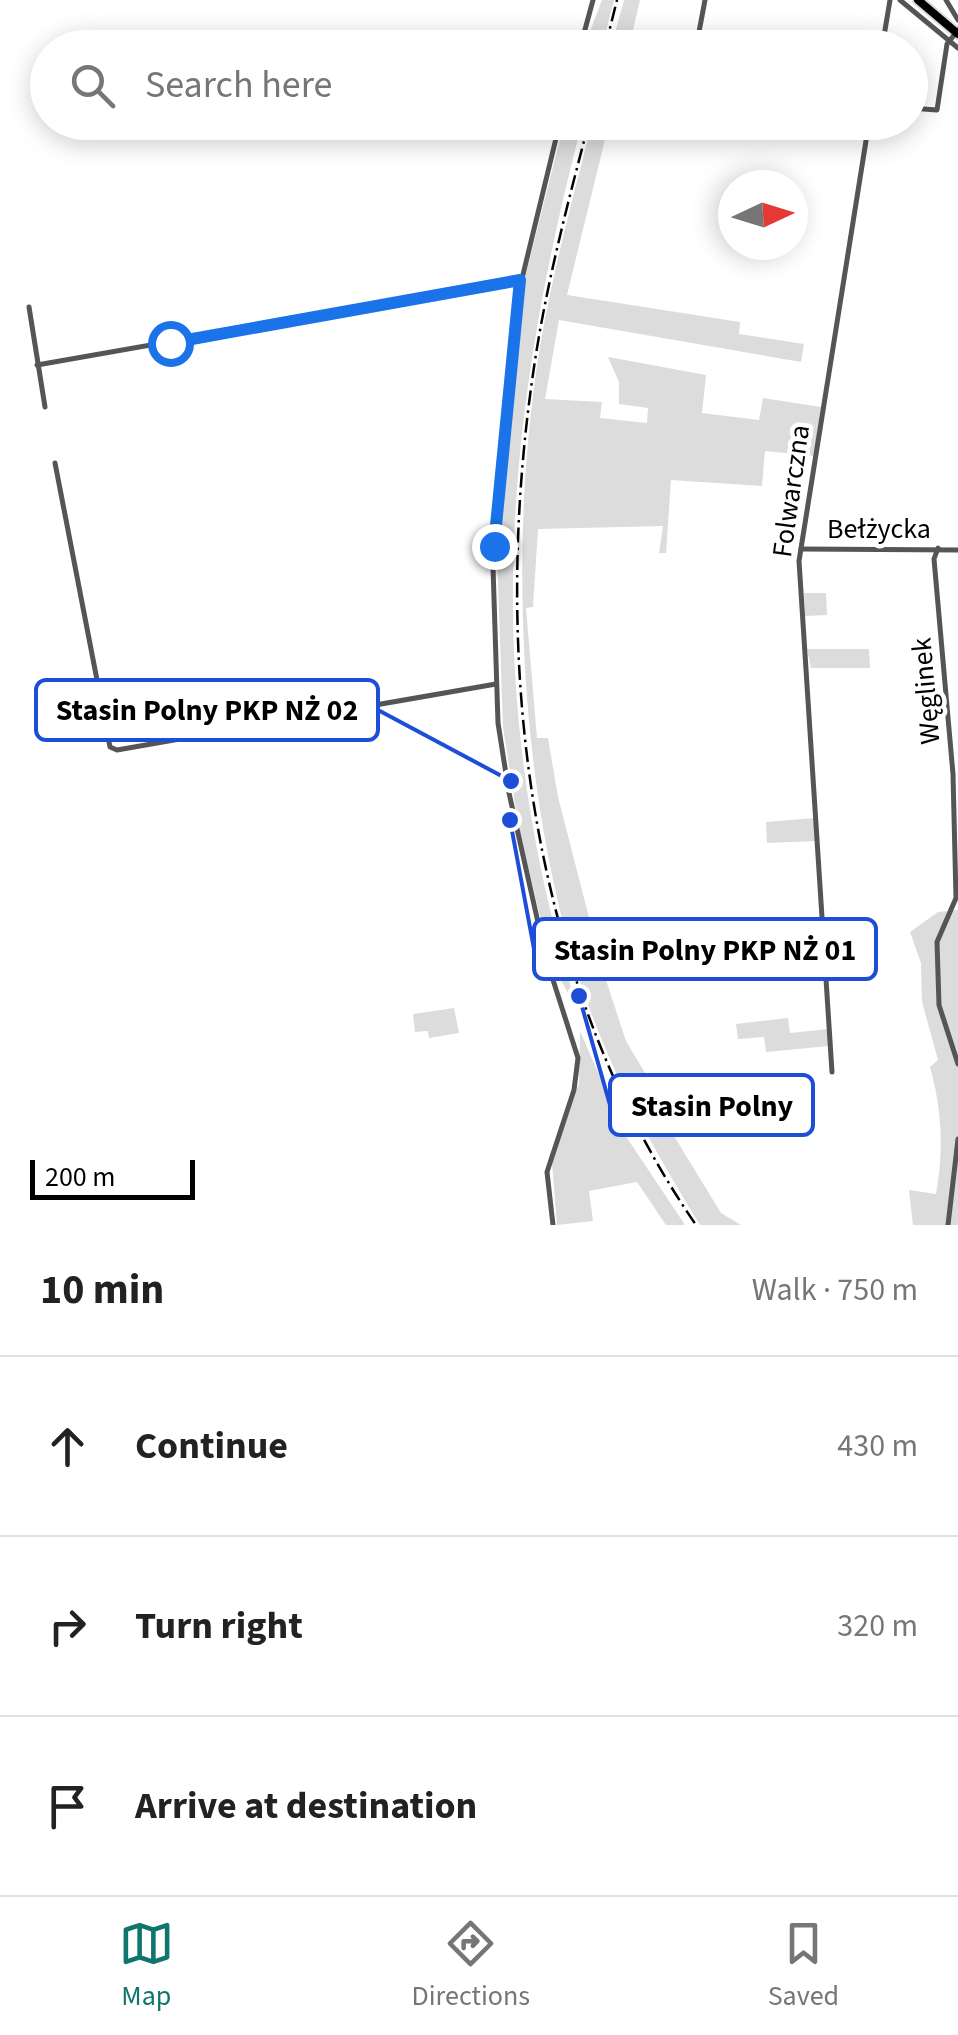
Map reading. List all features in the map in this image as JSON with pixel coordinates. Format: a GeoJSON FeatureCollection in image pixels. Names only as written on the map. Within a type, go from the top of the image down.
{"type":"FeatureCollection","features":[{"type":"Feature","properties":{"kind":"main road"},"geometry":{"type":"LineString","coordinates":[[918,0],[957,32]]}},
{"type":"Feature","properties":{"kind":"street"},"geometry":{"type":"LineString","coordinates":[[584,30],[592,0]]}},
{"type":"Feature","properties":{"kind":"street"},"geometry":{"type":"LineString","coordinates":[[700,30],[706,0]]}},
{"type":"Feature","properties":{"kind":"street"},"geometry":{"type":"LineString","coordinates":[[885,30],[890,0]]}},
{"type":"Feature","properties":{"kind":"street"},"geometry":{"type":"LineString","coordinates":[[900,0],[958,48]]}},
{"type":"Feature","properties":{"kind":"street"},"geometry":{"type":"LineString","coordinates":[[946,0],[958,20]]}},
{"type":"Feature","properties":{"kind":"street"},"geometry":{"type":"LineString","coordinates":[[928,109],[936,110],[948,40],[957,32]]}},
{"type":"Feature","properties":{"kind":"street"},"geometry":{"type":"LineString","coordinates":[[553,1225],[548,1172],[574,1090],[578,1058],[546,958],[515,828],[498,723],[494,546],[520,280],[555,140]]}},
{"type":"Feature","properties":{"kind":"street","name":"Folwarczna"},"geometry":{"type":"LineString","coordinates":[[832,1072],[801,549],[867,140]]}},
{"type":"Feature","properties":{"kind":"street"},"geometry":{"type":"LineString","coordinates":[[38,364],[520,280]]}},
{"type":"Feature","properties":{"kind":"street"},"geometry":{"type":"LineString","coordinates":[[29,307],[45,407]]}},
{"type":"Feature","properties":{"kind":"street"},"geometry":{"type":"LineString","coordinates":[[55,463],[110,746],[118,750],[497,684]]}},
{"type":"Feature","properties":{"kind":"street","name":"Węglinek"},"geometry":{"type":"LineString","coordinates":[[938,548],[934,559],[953,774],[956,898],[936,942],[940,1005],[958,1064]]}},
{"type":"Feature","properties":{"kind":"street","name":"Bełżycka"},"geometry":{"type":"LineString","coordinates":[[801,549],[958,550]]}},
{"type":"Feature","properties":{"kind":"street"},"geometry":{"type":"LineString","coordinates":[[948,1225],[958,1139]]}},
{"type":"Feature","properties":{"kind":"shaded area"},"geometry":{"type":"Polygon","coordinates":[[[602,0],[614,0],[606,30],[591,30],[602,0]]]}},
{"type":"Feature","properties":{"kind":"shaded area"},"geometry":{"type":"Polygon","coordinates":[[[624,0],[640,0],[633,30],[616,30],[624,0]]]}},
{"type":"Feature","properties":{"kind":"shaded area"},"geometry":{"type":"Polygon","coordinates":[[[560,140],[578,140],[534,344],[520,451],[513,558],[515,664],[524,772],[544,882],[573,994],[569,995],[551,962],[518,824],[503,727],[497,555],[523,286],[560,140]]]}},
{"type":"Feature","properties":{"kind":"shaded area"},"geometry":{"type":"Polygon","coordinates":[[[588,140],[605,140],[567,295],[740,322],[739,334],[804,344],[801,362],[559,320],[545,399],[602,402],[600,418],[647,423],[648,408],[619,404],[619,382],[608,357],[706,375],[702,413],[759,420],[763,398],[821,407],[814,456],[765,451],[762,486],[671,480],[666,553],[659,553],[663,526],[538,529],[533,607],[526,608],[537,738],[548,738],[558,797],[602,968],[626,1041],[672,1118],[674,1136],[721,1213],[741,1225],[700,1225],[623,1087],[575,966],[539,806],[523,637],[522,554],[533,396],[558,258],[588,140]]]}},
{"type":"Feature","properties":{"kind":"shaded area"},"geometry":{"type":"Polygon","coordinates":[[[804,593],[826,593],[827,615],[805,616],[804,593]]]}},
{"type":"Feature","properties":{"kind":"shaded area"},"geometry":{"type":"Polygon","coordinates":[[[807,649],[869,649],[870,668],[811,668],[807,649]]]}},
{"type":"Feature","properties":{"kind":"shaded area"},"geometry":{"type":"Polygon","coordinates":[[[815,818],[816,841],[767,843],[766,822],[815,818]]]}},
{"type":"Feature","properties":{"kind":"shaded area"},"geometry":{"type":"Polygon","coordinates":[[[958,910],[958,1225],[913,1225],[909,1190],[936,1194],[941,1146],[930,1067],[938,1060],[922,1002],[921,963],[910,932],[938,912],[958,910]]]}},
{"type":"Feature","properties":{"kind":"shaded area"},"geometry":{"type":"Polygon","coordinates":[[[454,1008],[459,1033],[429,1038],[428,1031],[415,1032],[413,1014],[454,1008]]]}},
{"type":"Feature","properties":{"kind":"shaded area"},"geometry":{"type":"Polygon","coordinates":[[[788,1018],[790,1033],[828,1029],[829,1046],[766,1052],[764,1037],[738,1039],[736,1024],[788,1018]]]}},
{"type":"Feature","properties":{"kind":"shaded area"},"geometry":{"type":"Polygon","coordinates":[[[580,1031],[625,1135],[685,1225],[666,1225],[637,1182],[589,1191],[593,1221],[557,1225],[552,1163],[579,1083],[580,1031]]]}},
{"type":"Feature","properties":{"kind":"railway"},"geometry":{"type":"LineString","coordinates":[[610,30],[617,0]]}},
{"type":"Feature","properties":{"kind":"railway"},"geometry":{"type":"LineString","coordinates":[[584,140],[550,279],[533,374],[521,483],[517,594],[522,705],[536,816],[560,924],[594,1030],[639,1130],[696,1225]]}},
{"type":"Feature","properties":{"kind":"place","name":"Stasin Polny PKP NŻ 02"},"geometry":{"type":"Point","coordinates":[511,781]}},
{"type":"Feature","properties":{"kind":"place","name":"Stasin Polny PKP NŻ 01"},"geometry":{"type":"Point","coordinates":[510,820]}},
{"type":"Feature","properties":{"kind":"place","name":"Stasin Polny"},"geometry":{"type":"Point","coordinates":[579,996]}},
{"type":"Feature","properties":{"kind":"route"},"geometry":{"type":"LineString","coordinates":[[170,343],[520,280],[494,546]]}}]}
